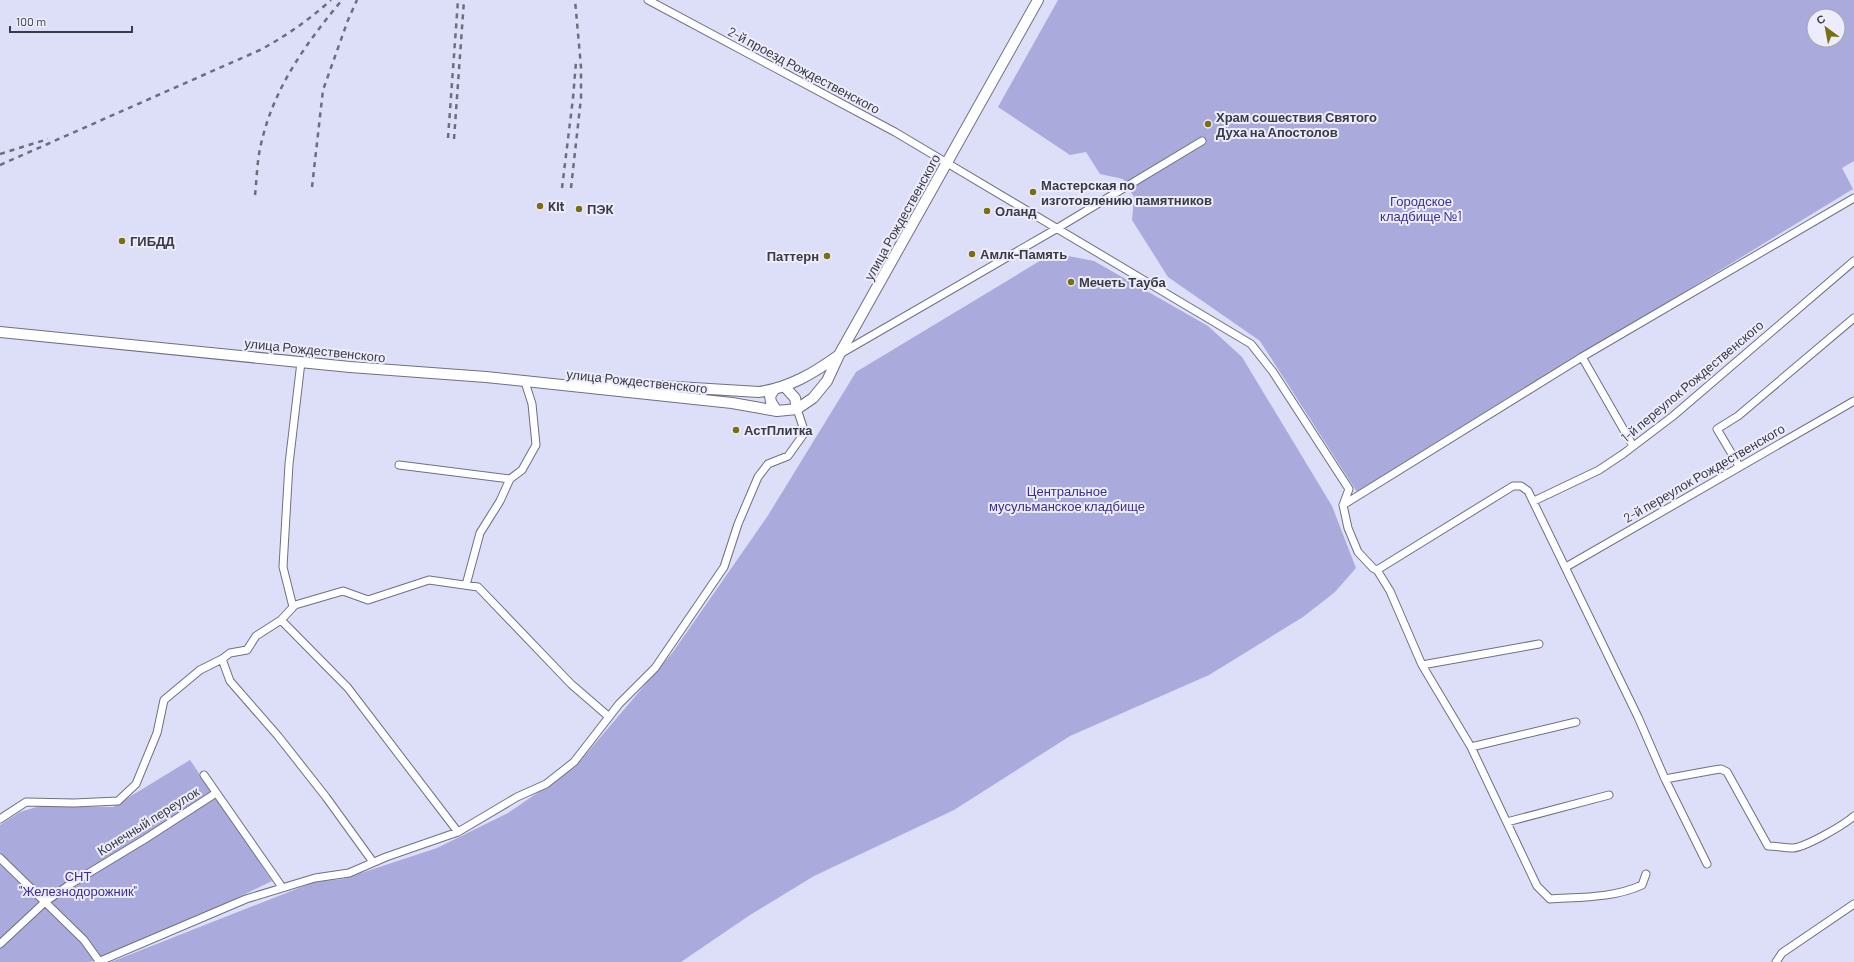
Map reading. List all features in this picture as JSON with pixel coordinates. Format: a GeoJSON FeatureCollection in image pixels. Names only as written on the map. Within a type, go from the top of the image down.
{"type":"FeatureCollection","features":[{"type":"Feature","properties":{"kind":"main road","name":"улица Рождественского"},"geometry":{"type":"LineString","coordinates":[[0,332],[301,362],[486,377],[732,403],[777,411],[797,409],[813,398],[827,381],[839,355],[1038,0]]}},
{"type":"Feature","properties":{"kind":"main road"},"geometry":{"type":"LineString","coordinates":[[486,377],[754,392],[774,390],[785,387],[818,370],[839,355]]}},
{"type":"Feature","properties":{"kind":"main road"},"geometry":{"type":"LineString","coordinates":[[785,387],[795,398],[797,409]]}},
{"type":"Feature","properties":{"kind":"main road"},"geometry":{"type":"LineString","coordinates":[[774,390],[770,396],[771,402],[777,411]]}},
{"type":"Feature","properties":{"kind":"street","name":"2-й проезд Рождественского"},"geometry":{"type":"LineString","coordinates":[[648,0],[895,132],[1251,344],[1273,372],[1349,489],[1343,505]]}},
{"type":"Feature","properties":{"kind":"street"},"geometry":{"type":"LineString","coordinates":[[839,355],[1056,229],[1202,141]]}},
{"type":"Feature","properties":{"kind":"street"},"geometry":{"type":"LineString","coordinates":[[1646,874],[1642,885],[1611,895],[1550,899],[1537,886],[1471,747],[1422,665],[1390,591],[1377,570],[1373,568],[1358,552],[1348,528],[1343,505],[1582,357],[1854,198]]}},
{"type":"Feature","properties":{"kind":"street","name":"1-й переулок Рождественского"},"geometry":{"type":"LineString","coordinates":[[1534,501],[1599,470],[1633,446],[1679,410],[1854,262]]}},
{"type":"Feature","properties":{"kind":"street"},"geometry":{"type":"LineString","coordinates":[[1739,466],[1717,429],[1738,416],[1854,318]]}},
{"type":"Feature","properties":{"kind":"street"},"geometry":{"type":"LineString","coordinates":[[1582,357],[1633,446]]}},
{"type":"Feature","properties":{"kind":"street"},"geometry":{"type":"LineString","coordinates":[[293,608],[283,567],[289,464],[301,362]]}},
{"type":"Feature","properties":{"kind":"street"},"geometry":{"type":"LineString","coordinates":[[466,585],[480,533],[500,501],[510,480],[522,470],[536,445],[532,404],[525,382]]}},
{"type":"Feature","properties":{"kind":"street","name":"2-й переулок Рождественского"},"geometry":{"type":"LineString","coordinates":[[1566,567],[1854,401]]}},
{"type":"Feature","properties":{"kind":"street"},"geometry":{"type":"LineString","coordinates":[[0,858],[84,940],[98,962],[246,899],[315,878],[349,873],[373,862],[458,832],[517,796],[546,784],[574,762],[608,716],[655,668],[724,567],[738,524],[758,478],[768,464],[788,456],[803,435],[803,427],[797,409]]}},
{"type":"Feature","properties":{"kind":"street"},"geometry":{"type":"LineString","coordinates":[[399,465],[510,480]]}},
{"type":"Feature","properties":{"kind":"street"},"geometry":{"type":"LineString","coordinates":[[1377,570],[1513,486],[1520,486],[1528,491],[1638,717],[1665,779],[1707,864]]}},
{"type":"Feature","properties":{"kind":"street"},"geometry":{"type":"LineString","coordinates":[[0,820],[26,802],[118,801],[136,784],[157,733],[164,700],[200,670],[222,659],[230,653],[247,650],[256,636],[282,620],[295,605],[343,591],[368,600],[429,580],[478,587],[571,684],[608,716]]}},
{"type":"Feature","properties":{"kind":"street"},"geometry":{"type":"LineString","coordinates":[[282,620],[348,688],[458,832]]}},
{"type":"Feature","properties":{"kind":"street"},"geometry":{"type":"LineString","coordinates":[[1422,665],[1539,644]]}},
{"type":"Feature","properties":{"kind":"street"},"geometry":{"type":"LineString","coordinates":[[222,659],[230,680],[278,736],[321,791],[373,862]]}},
{"type":"Feature","properties":{"kind":"street"},"geometry":{"type":"LineString","coordinates":[[1471,747],[1576,722]]}},
{"type":"Feature","properties":{"kind":"street"},"geometry":{"type":"LineString","coordinates":[[1665,779],[1714,770],[1727,772],[1768,846],[1795,848],[1822,836],[1847,822],[1854,816]]}},
{"type":"Feature","properties":{"kind":"street"},"geometry":{"type":"LineString","coordinates":[[204,776],[282,887]]}},
{"type":"Feature","properties":{"kind":"street","name":"Конечный переулок"},"geometry":{"type":"LineString","coordinates":[[0,944],[44,902],[216,793]]}},
{"type":"Feature","properties":{"kind":"street"},"geometry":{"type":"LineString","coordinates":[[1507,822],[1609,795]]}},
{"type":"Feature","properties":{"kind":"street"},"geometry":{"type":"LineString","coordinates":[[1776,962],[1782,953],[1854,904]]}},
{"type":"Feature","properties":{"kind":"green space","name":"Городское кладбище №1"},"geometry":{"type":"Polygon","coordinates":[[[1058,0],[1854,0],[1854,161],[1842,168],[1853,189],[1357,492],[1260,341],[1168,277],[1132,220],[1134,197],[1123,179],[1100,174],[1086,152],[1070,155],[998,107],[1058,0]]]}},
{"type":"Feature","properties":{"kind":"green space","name":"Центральное мусульманское кладбище"},"geometry":{"type":"Polygon","coordinates":[[[1053,253],[1094,261],[1208,326],[1242,357],[1332,506],[1356,568],[1335,592],[1303,617],[1209,675],[1070,736],[954,810],[814,876],[750,915],[681,962],[111,962],[314,882],[343,879],[437,848],[508,813],[575,767],[673,652],[767,517],[856,372],[1053,253]]]}},
{"type":"Feature","properties":{"kind":"green space","name":"СНТ \"Железнодорожник\""},"geometry":{"type":"Polygon","coordinates":[[[190,760],[272,881],[229,902],[90,962],[0,962],[0,825],[20,812],[40,806],[113,807],[190,760]]]}},
{"type":"Feature","properties":{"kind":"railway"},"geometry":{"type":"LineString","coordinates":[[0,165],[260,50],[297,27],[331,0]]}},
{"type":"Feature","properties":{"kind":"railway"},"geometry":{"type":"LineString","coordinates":[[255,195],[260,147],[275,101],[305,49],[342,0]]}},
{"type":"Feature","properties":{"kind":"railway"},"geometry":{"type":"LineString","coordinates":[[312,187],[323,90],[348,20],[357,0]]}},
{"type":"Feature","properties":{"kind":"railway"},"geometry":{"type":"LineString","coordinates":[[448,138],[458,0]]}},
{"type":"Feature","properties":{"kind":"railway"},"geometry":{"type":"LineString","coordinates":[[454,139],[464,0]]}},
{"type":"Feature","properties":{"kind":"railway"},"geometry":{"type":"LineString","coordinates":[[571,188],[581,98],[581,67],[575,0]]}},
{"type":"Feature","properties":{"kind":"railway"},"geometry":{"type":"LineString","coordinates":[[562,188],[576,62]]}},
{"type":"Feature","properties":{"kind":"railway"},"geometry":{"type":"LineString","coordinates":[[0,154],[48,139]]}},
{"type":"Feature","properties":{"kind":"place","name":"Храм сошествия Святого Духа на Апостолов"},"geometry":{"type":"Point","coordinates":[1208,124]}},
{"type":"Feature","properties":{"kind":"place","name":"Мастерская по изготовлению памятников"},"geometry":{"type":"Point","coordinates":[1033,192]}},
{"type":"Feature","properties":{"kind":"place","name":"Kit"},"geometry":{"type":"Point","coordinates":[540,206]}},
{"type":"Feature","properties":{"kind":"place","name":"ПЭК"},"geometry":{"type":"Point","coordinates":[579,209]}},
{"type":"Feature","properties":{"kind":"place","name":"Оланд"},"geometry":{"type":"Point","coordinates":[987,211]}},
{"type":"Feature","properties":{"kind":"place","name":"ГИБДД"},"geometry":{"type":"Point","coordinates":[122,241]}},
{"type":"Feature","properties":{"kind":"place","name":"Амлк-Память"},"geometry":{"type":"Point","coordinates":[972,254]}},
{"type":"Feature","properties":{"kind":"place","name":"Паттерн"},"geometry":{"type":"Point","coordinates":[827,256]}},
{"type":"Feature","properties":{"kind":"place","name":"Мечеть Тауба"},"geometry":{"type":"Point","coordinates":[1071,282]}},
{"type":"Feature","properties":{"kind":"place","name":"АстПлитка"},"geometry":{"type":"Point","coordinates":[736,430]}}]}
